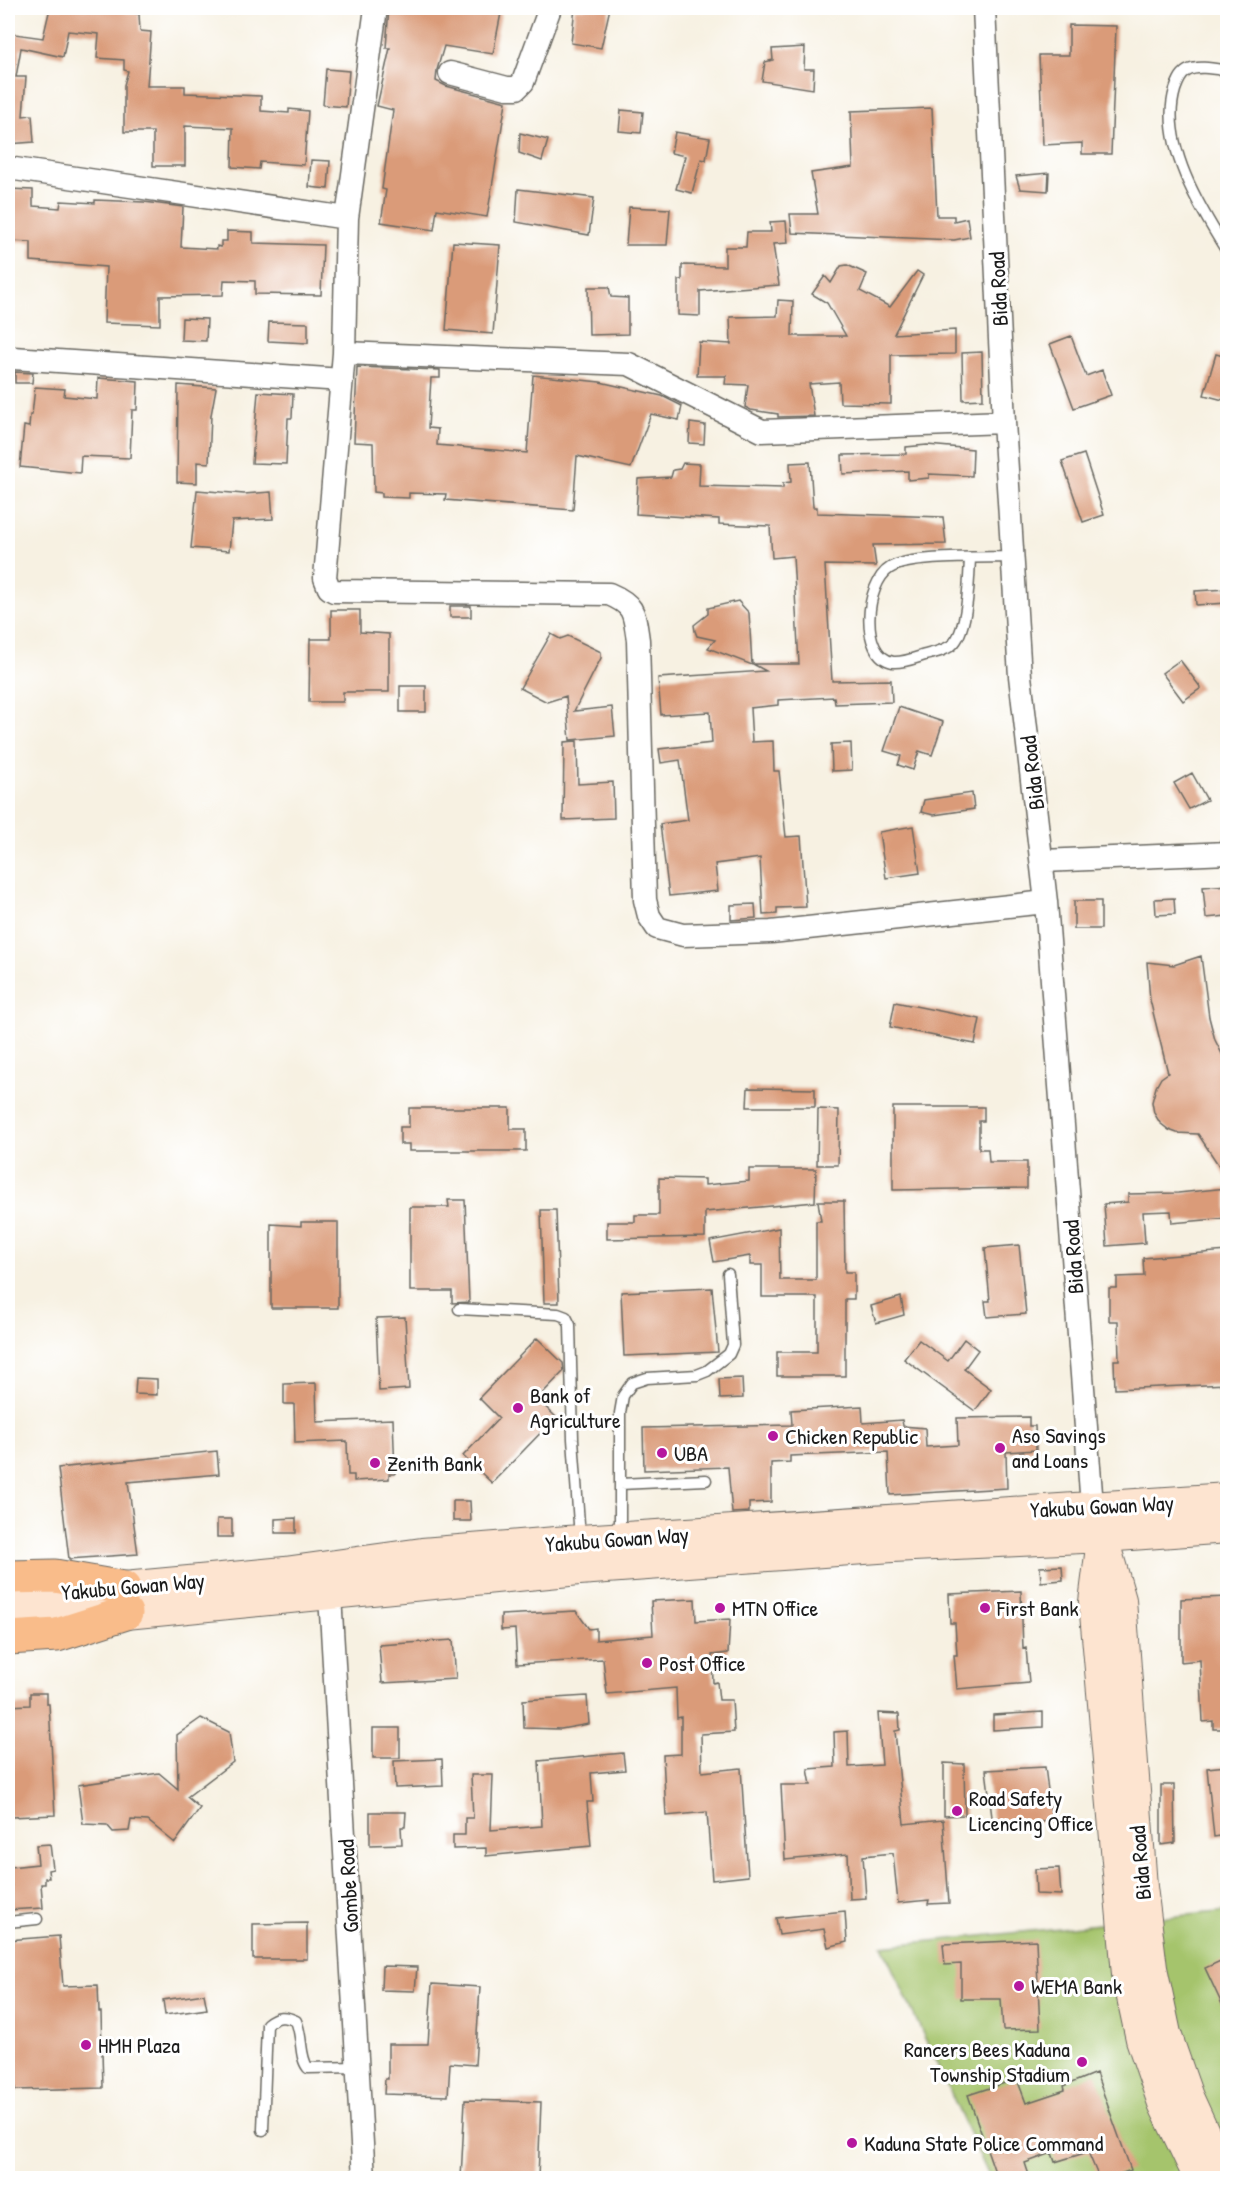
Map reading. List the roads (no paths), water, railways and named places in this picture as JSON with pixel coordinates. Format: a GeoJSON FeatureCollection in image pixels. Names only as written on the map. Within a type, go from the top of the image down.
{"type":"FeatureCollection","features":[{"type":"Feature","properties":{"kind":"main road"},"geometry":{"type":"LineString","coordinates":[[8,1577],[56,1576],[125,1600]]}},
{"type":"Feature","properties":{"kind":"main road"},"geometry":{"type":"LineString","coordinates":[[8,1638],[57,1635],[125,1600]]}},
{"type":"Feature","properties":{"kind":"street"},"geometry":{"type":"LineString","coordinates":[[376,8],[347,218],[344,353],[325,578],[329,588],[334,591],[609,594],[625,601],[633,611],[638,639],[645,900],[649,916],[657,928],[683,935],[771,932],[1046,902]]}},
{"type":"Feature","properties":{"kind":"street"},"geometry":{"type":"LineString","coordinates":[[450,73],[507,88],[517,88],[523,82],[550,8]]}},
{"type":"Feature","properties":{"kind":"street","name":"Bida Road"},"geometry":{"type":"LineString","coordinates":[[984,8],[1004,422],[1020,676],[1046,902],[1092,1506],[1103,1536],[1120,1600],[1141,1887],[1151,1968],[1165,2034],[1187,2097],[1224,2178]]}},
{"type":"Feature","properties":{"kind":"street"},"geometry":{"type":"LineString","coordinates":[[8,168],[347,218]]}},
{"type":"Feature","properties":{"kind":"street"},"geometry":{"type":"LineString","coordinates":[[344,353],[629,364],[762,431],[1004,422]]}},
{"type":"Feature","properties":{"kind":"street"},"geometry":{"type":"LineString","coordinates":[[13,358],[342,380]]}},
{"type":"Feature","properties":{"kind":"street"},"geometry":{"type":"LineString","coordinates":[[1042,861],[1227,853]]}},
{"type":"Feature","properties":{"kind":"street","name":"Yakubu Gowan Way"},"geometry":{"type":"LineString","coordinates":[[329,1580],[422,1554],[620,1538],[1227,1499]]}},
{"type":"Feature","properties":{"kind":"street","name":"Yakubu Gowan Way"},"geometry":{"type":"LineString","coordinates":[[8,1621],[125,1600],[329,1580],[579,1569],[892,1546],[1103,1536],[1227,1527]]}},
{"type":"Feature","properties":{"kind":"street","name":"Bida Road"},"geometry":{"type":"LineString","coordinates":[[1103,1536],[1095,1602],[1128,1974],[1142,2040],[1164,2103],[1200,2178]]}},
{"type":"Feature","properties":{"kind":"street","name":"Gombe Road"},"geometry":{"type":"LineString","coordinates":[[329,1580],[364,2178]]}},
{"type":"Feature","properties":{"kind":"street","name":"Yakubu Gowan Way"},"geometry":{"type":"LineString","coordinates":[[8,1596],[125,1600]]}},
{"type":"Feature","properties":{"kind":"lane"},"geometry":{"type":"LineString","coordinates":[[1227,71],[1203,68],[1187,71],[1177,82],[1171,103],[1174,141],[1188,180],[1203,213],[1227,253]]}},
{"type":"Feature","properties":{"kind":"lane"},"geometry":{"type":"LineString","coordinates":[[970,558],[963,622],[954,643],[936,652],[906,660],[894,662],[883,657],[872,638],[869,621],[871,597],[878,581],[890,567],[916,561],[970,558],[1013,557]]}},
{"type":"Feature","properties":{"kind":"lane"},"geometry":{"type":"LineString","coordinates":[[620,1538],[620,1413],[623,1396],[632,1383],[647,1378],[697,1375],[707,1371],[729,1354],[733,1345],[728,1274]]}},
{"type":"Feature","properties":{"kind":"lane"},"geometry":{"type":"LineString","coordinates":[[459,1309],[558,1314],[566,1317],[570,1325],[573,1439],[580,1541]]}},
{"type":"Feature","properties":{"kind":"lane"},"geometry":{"type":"LineString","coordinates":[[620,1484],[706,1480]]}},
{"type":"Feature","properties":{"kind":"lane"},"geometry":{"type":"LineString","coordinates":[[8,1922],[37,1919]]}},
{"type":"Feature","properties":{"kind":"lane"},"geometry":{"type":"LineString","coordinates":[[263,2130],[267,2024],[276,2017],[288,2017],[296,2021],[302,2037],[302,2061],[308,2068],[358,2067]]}},
{"type":"Feature","properties":{"kind":"place","name":"Bank of Agriculture"},"geometry":{"type":"Point","coordinates":[518,1408]}},
{"type":"Feature","properties":{"kind":"place","name":"Chicken Republic"},"geometry":{"type":"Point","coordinates":[773,1436]}},
{"type":"Feature","properties":{"kind":"place","name":"Aso Savings and Loans"},"geometry":{"type":"Point","coordinates":[1000,1448]}},
{"type":"Feature","properties":{"kind":"place","name":"UBA"},"geometry":{"type":"Point","coordinates":[662,1453]}},
{"type":"Feature","properties":{"kind":"place","name":"Zenith Bank"},"geometry":{"type":"Point","coordinates":[375,1463]}},
{"type":"Feature","properties":{"kind":"place","name":"MTN Office"},"geometry":{"type":"Point","coordinates":[720,1608]}},
{"type":"Feature","properties":{"kind":"place","name":"First Bank"},"geometry":{"type":"Point","coordinates":[985,1608]}},
{"type":"Feature","properties":{"kind":"place","name":"Post Office"},"geometry":{"type":"Point","coordinates":[647,1663]}},
{"type":"Feature","properties":{"kind":"place","name":"Road Safety Licencing Office"},"geometry":{"type":"Point","coordinates":[957,1811]}},
{"type":"Feature","properties":{"kind":"place","name":"WEMA Bank"},"geometry":{"type":"Point","coordinates":[1019,1986]}},
{"type":"Feature","properties":{"kind":"place","name":"HMH Plaza"},"geometry":{"type":"Point","coordinates":[86,2045]}},
{"type":"Feature","properties":{"kind":"place","name":"Rancers Bees Kaduna Township Stadium"},"geometry":{"type":"Point","coordinates":[1082,2062]}},
{"type":"Feature","properties":{"kind":"place","name":"Kaduna State Police Command"},"geometry":{"type":"Point","coordinates":[852,2143]}}]}
